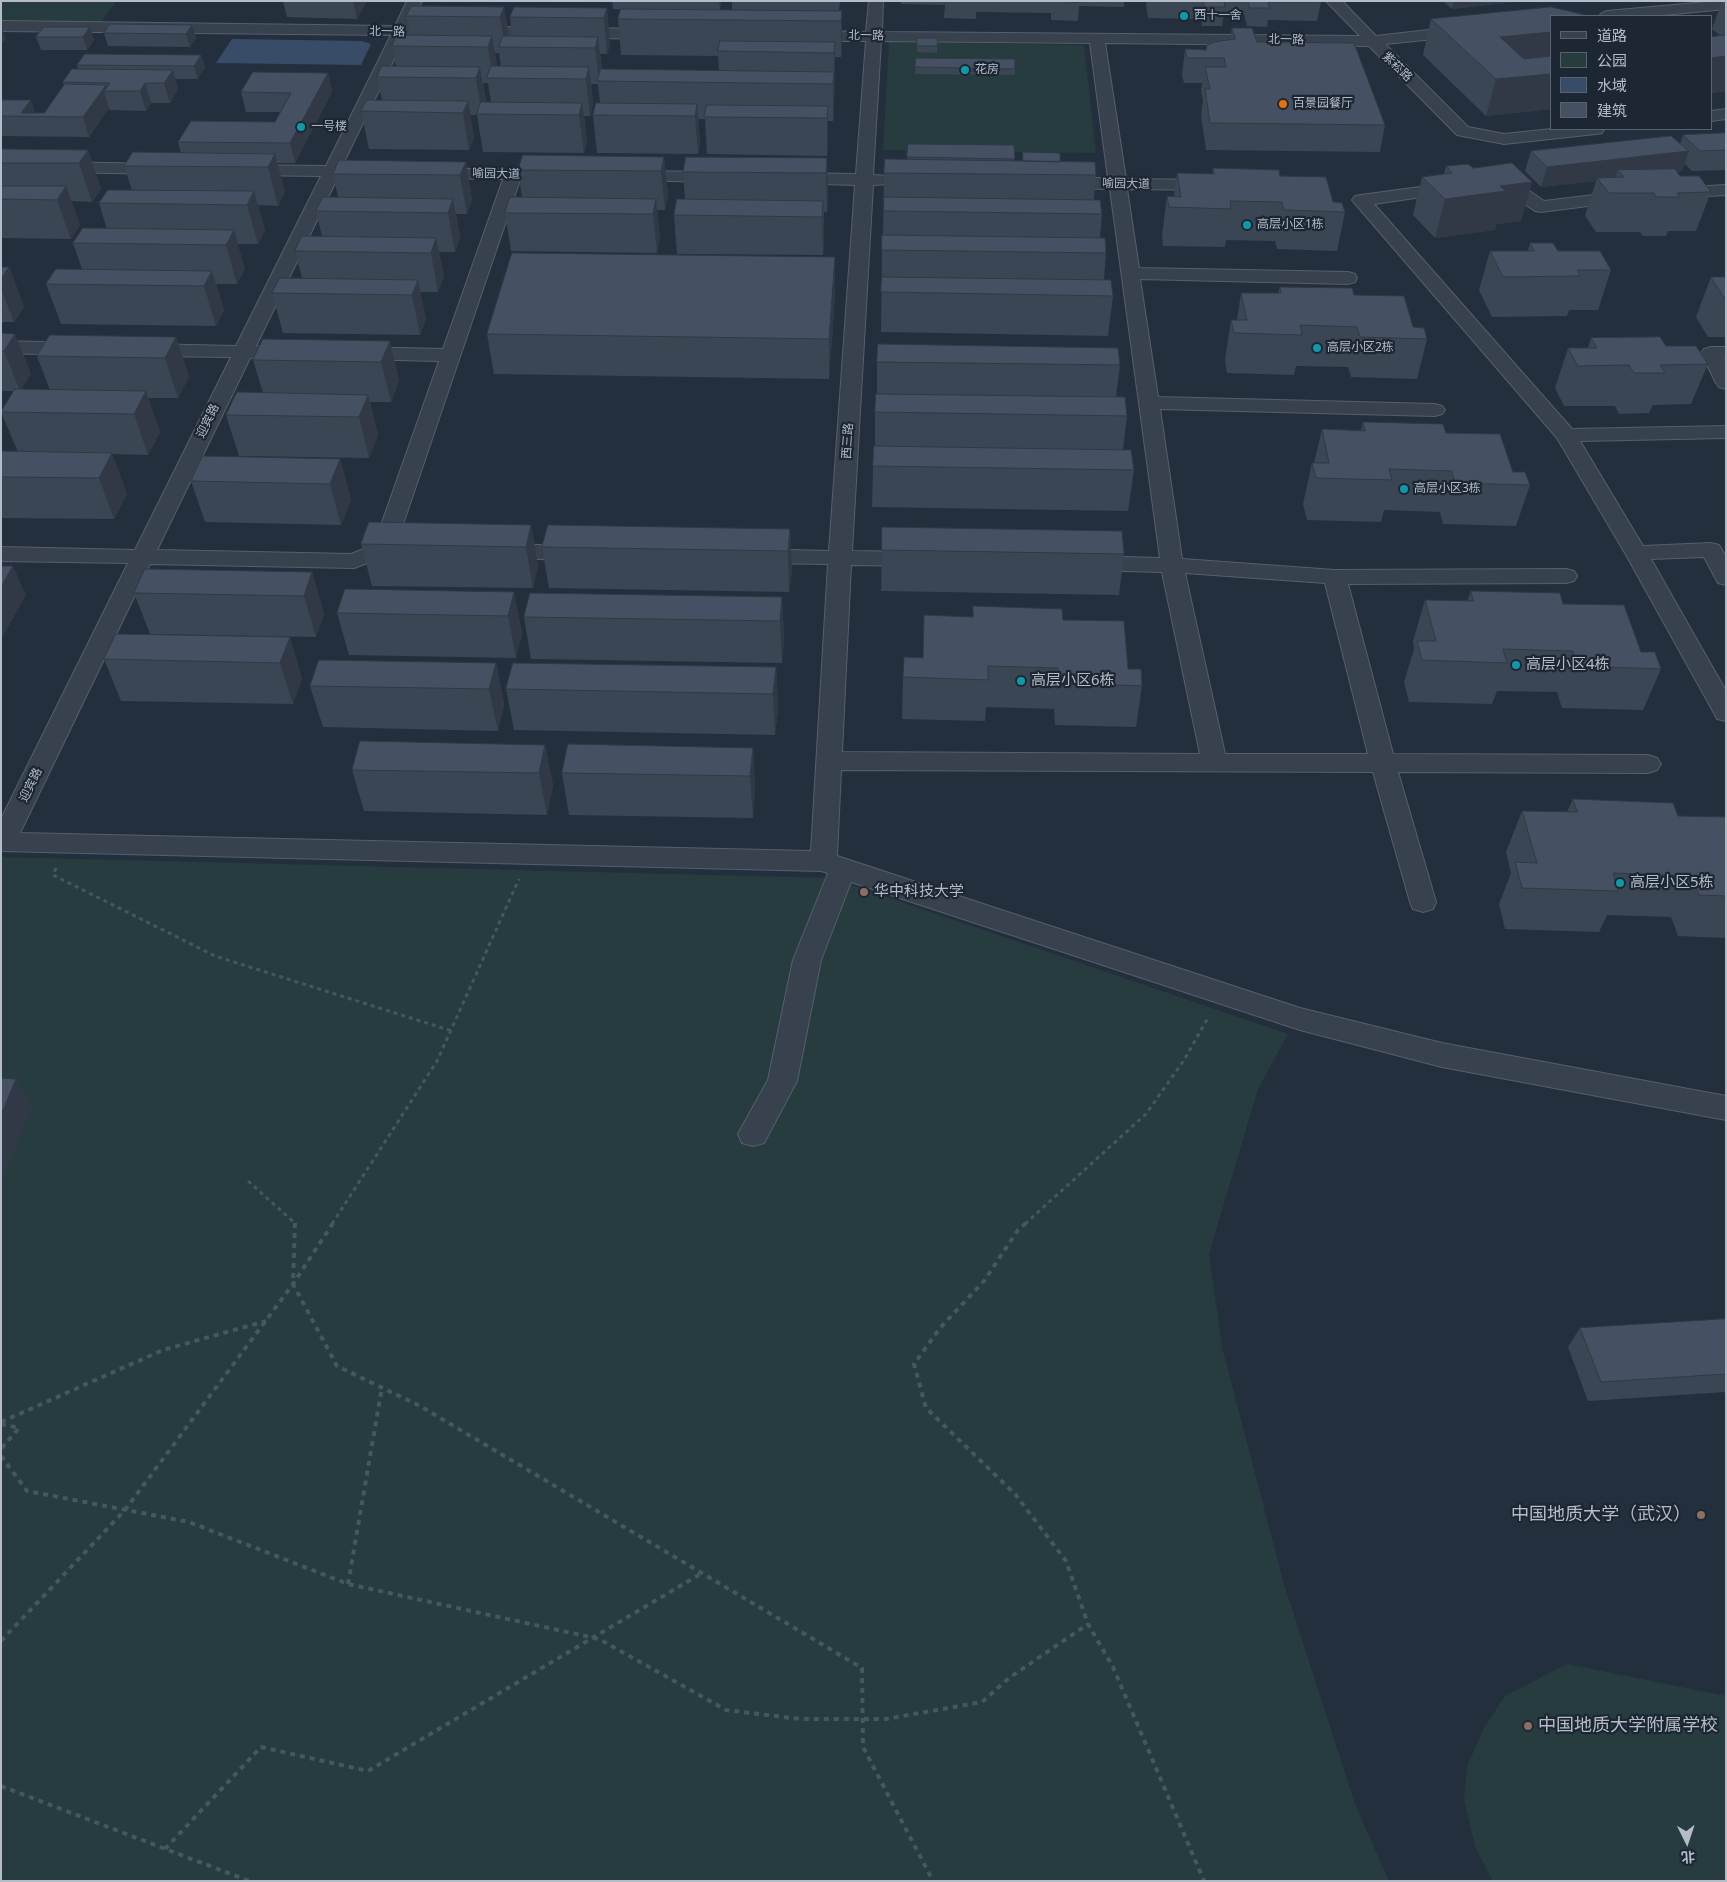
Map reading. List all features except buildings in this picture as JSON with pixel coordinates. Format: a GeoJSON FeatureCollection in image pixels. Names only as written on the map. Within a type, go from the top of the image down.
{"type":"FeatureCollection","features":[{"type":"Feature","properties":{"kind":"street","name":"迎宾路"},"geometry":{"type":"LineString","coordinates":[[2,842],[414,1]]}},
{"type":"Feature","properties":{"kind":"street","name":"西三路"},"geometry":{"type":"LineString","coordinates":[[754,1134],[782,1081],[807,960],[834,865],[828,761],[876,1]]}},
{"type":"Feature","properties":{"kind":"street","name":"紫菘路"},"geometry":{"type":"LineString","coordinates":[[1333,1],[1462,131],[1504,139],[1587,130]]}},
{"type":"Feature","properties":{"kind":"street"},"geometry":{"type":"LineString","coordinates":[[1632,1],[1646,12]]}},
{"type":"Feature","properties":{"kind":"street"},"geometry":{"type":"LineString","coordinates":[[1617,15],[1726,5]]}},
{"type":"Feature","properties":{"kind":"street","name":"北一路"},"geometry":{"type":"LineString","coordinates":[[1,26],[677,34]]}},
{"type":"Feature","properties":{"kind":"street","name":"北一路"},"geometry":{"type":"LineString","coordinates":[[786,36],[1371,41],[1475,30]]}},
{"type":"Feature","properties":{"kind":"street"},"geometry":{"type":"LineString","coordinates":[[1097,39],[1116,184],[1172,564],[1214,761]]}},
{"type":"Feature","properties":{"kind":"street"},"geometry":{"type":"LineString","coordinates":[[1712,116],[1726,114]]}},
{"type":"Feature","properties":{"kind":"street"},"geometry":{"type":"LineString","coordinates":[[1,166],[181,169]]}},
{"type":"Feature","properties":{"kind":"street"},"geometry":{"type":"LineString","coordinates":[[231,170],[388,172]]}},
{"type":"Feature","properties":{"kind":"street","name":"喻园大道"},"geometry":{"type":"LineString","coordinates":[[417,172],[572,175]]}},
{"type":"Feature","properties":{"kind":"street"},"geometry":{"type":"LineString","coordinates":[[384,549],[513,174]]}},
{"type":"Feature","properties":{"kind":"street"},"geometry":{"type":"LineString","coordinates":[[611,176],[738,178]]}},
{"type":"Feature","properties":{"kind":"street"},"geometry":{"type":"LineString","coordinates":[[777,178],[894,180]]}},
{"type":"Feature","properties":{"kind":"street"},"geometry":{"type":"LineString","coordinates":[[1640,194],[1541,207],[1503,181],[1361,200],[1566,436],[1636,553],[1718,683],[1726,713]]}},
{"type":"Feature","properties":{"kind":"street","name":"喻园大道"},"geometry":{"type":"LineString","coordinates":[[1039,182],[1233,185]]}},
{"type":"Feature","properties":{"kind":"street"},"geometry":{"type":"LineString","coordinates":[[1659,193],[1726,190]]}},
{"type":"Feature","properties":{"kind":"street"},"geometry":{"type":"LineString","coordinates":[[1130,273],[1348,278]]}},
{"type":"Feature","properties":{"kind":"street"},"geometry":{"type":"LineString","coordinates":[[1,347],[98,349]]}},
{"type":"Feature","properties":{"kind":"street"},"geometry":{"type":"LineString","coordinates":[[127,349],[282,352]]}},
{"type":"Feature","properties":{"kind":"street"},"geometry":{"type":"LineString","coordinates":[[342,353],[450,355]]}},
{"type":"Feature","properties":{"kind":"street"},"geometry":{"type":"LineString","coordinates":[[1726,353],[1711,353],[1726,383]]}},
{"type":"Feature","properties":{"kind":"street"},"geometry":{"type":"LineString","coordinates":[[1148,403],[1435,410]]}},
{"type":"Feature","properties":{"kind":"street"},"geometry":{"type":"LineString","coordinates":[[1566,436],[1726,432]]}},
{"type":"Feature","properties":{"kind":"street"},"geometry":{"type":"LineString","coordinates":[[1,554],[354,560],[384,549],[424,549]]}},
{"type":"Feature","properties":{"kind":"street"},"geometry":{"type":"LineString","coordinates":[[473,550],[602,553]]}},
{"type":"Feature","properties":{"kind":"street"},"geometry":{"type":"LineString","coordinates":[[1636,553],[1711,550],[1726,578]]}},
{"type":"Feature","properties":{"kind":"street"},"geometry":{"type":"LineString","coordinates":[[731,556],[938,560]]}},
{"type":"Feature","properties":{"kind":"street"},"geometry":{"type":"LineString","coordinates":[[1065,562],[1172,564],[1335,577],[1566,576]]}},
{"type":"Feature","properties":{"kind":"street"},"geometry":{"type":"LineString","coordinates":[[1335,577],[1383,763],[1423,902]]}},
{"type":"Feature","properties":{"kind":"street"},"geometry":{"type":"LineString","coordinates":[[828,761],[1648,764]]}},
{"type":"Feature","properties":{"kind":"street"},"geometry":{"type":"LineString","coordinates":[[2,842],[530,854],[834,865],[1300,1019],[1442,1055],[1726,1108]]}},
{"type":"Feature","properties":{"kind":"path"},"geometry":{"type":"LineString","coordinates":[[65,843],[53,875],[215,956],[452,1031]]}},
{"type":"Feature","properties":{"kind":"path"},"geometry":{"type":"LineString","coordinates":[[1,1641],[125,1510],[293,1284],[437,1061],[530,854]]}},
{"type":"Feature","properties":{"kind":"path"},"geometry":{"type":"LineString","coordinates":[[1204,1881],[1113,1667],[1088,1624],[1066,1561],[1015,1494],[926,1408],[914,1364],[940,1328],[984,1281],[1018,1230],[1146,1114],[1184,1060],[1221,993]]}},
{"type":"Feature","properties":{"kind":"path"},"geometry":{"type":"LineString","coordinates":[[248,1181],[296,1224],[293,1284],[337,1366],[420,1406],[862,1668],[863,1746],[933,1881]]}},
{"type":"Feature","properties":{"kind":"path"},"geometry":{"type":"LineString","coordinates":[[1,1423],[163,1350],[266,1321]]}},
{"type":"Feature","properties":{"kind":"path"},"geometry":{"type":"LineString","coordinates":[[348,1584],[382,1387]]}},
{"type":"Feature","properties":{"kind":"path"},"geometry":{"type":"LineString","coordinates":[[1,1423],[19,1428],[1,1450]]}},
{"type":"Feature","properties":{"kind":"path"},"geometry":{"type":"LineString","coordinates":[[1,1456],[27,1490],[189,1522],[348,1584],[592,1638],[726,1710],[800,1719],[863,1719],[886,1718],[982,1702],[1009,1678],[1088,1624]]}},
{"type":"Feature","properties":{"kind":"path"},"geometry":{"type":"LineString","coordinates":[[166,1849],[261,1747],[368,1771],[702,1573]]}},
{"type":"Feature","properties":{"kind":"path"},"geometry":{"type":"LineString","coordinates":[[1,1786],[249,1881]]}},
{"type":"Feature","properties":{"kind":"green space"},"geometry":{"type":"Polygon","coordinates":[[[1,1],[117,1],[100,23],[1,22],[1,1]]]}},
{"type":"Feature","properties":{"kind":"green space"},"geometry":{"type":"Polygon","coordinates":[[[889,42],[1084,45],[1096,153],[883,150],[889,42]]]}},
{"type":"Feature","properties":{"kind":"green space"},"geometry":{"type":"Polygon","coordinates":[[[1,857],[831,878],[1288,1034],[1258,1089],[1209,1254],[1223,1351],[1284,1584],[1355,1804],[1389,1881],[1,1881],[1,857]]]}},
{"type":"Feature","properties":{"kind":"green space"},"geometry":{"type":"Polygon","coordinates":[[[1567,1664],[1726,1696],[1726,1881],[1493,1881],[1475,1847],[1464,1799],[1467,1766],[1485,1726],[1505,1696],[1567,1664]]]}},
{"type":"Feature","properties":{"kind":"water"},"geometry":{"type":"Polygon","coordinates":[[[232,39],[361,41],[371,44],[361,65],[216,63],[232,39]]]}},
{"type":"Feature","properties":{"kind":"place","name":"西十一舍"},"geometry":{"type":"Point","coordinates":[1184,16]}},
{"type":"Feature","properties":{"kind":"place","name":"花房"},"geometry":{"type":"Point","coordinates":[965,70]}},
{"type":"Feature","properties":{"kind":"place","name":"百景园餐厅"},"geometry":{"type":"Point","coordinates":[1283,104]}},
{"type":"Feature","properties":{"kind":"place","name":"一号楼"},"geometry":{"type":"Point","coordinates":[301,127]}},
{"type":"Feature","properties":{"kind":"place","name":"高层小区1栋"},"geometry":{"type":"Point","coordinates":[1247,225]}},
{"type":"Feature","properties":{"kind":"place","name":"高层小区2栋"},"geometry":{"type":"Point","coordinates":[1317,348]}},
{"type":"Feature","properties":{"kind":"place","name":"高层小区3栋"},"geometry":{"type":"Point","coordinates":[1404,489]}},
{"type":"Feature","properties":{"kind":"place","name":"高层小区4栋"},"geometry":{"type":"Point","coordinates":[1516,665]}},
{"type":"Feature","properties":{"kind":"place","name":"高层小区6栋"},"geometry":{"type":"Point","coordinates":[1021,681]}},
{"type":"Feature","properties":{"kind":"place","name":"高层小区5栋"},"geometry":{"type":"Point","coordinates":[1620,883]}},
{"type":"Feature","properties":{"kind":"place","name":"华中科技大学"},"geometry":{"type":"Point","coordinates":[864,892]}},
{"type":"Feature","properties":{"kind":"place","name":"中国地质大学（武汉）"},"geometry":{"type":"Point","coordinates":[1701,1515]}},
{"type":"Feature","properties":{"kind":"place","name":"中国地质大学附属学校"},"geometry":{"type":"Point","coordinates":[1528,1726]}}]}
